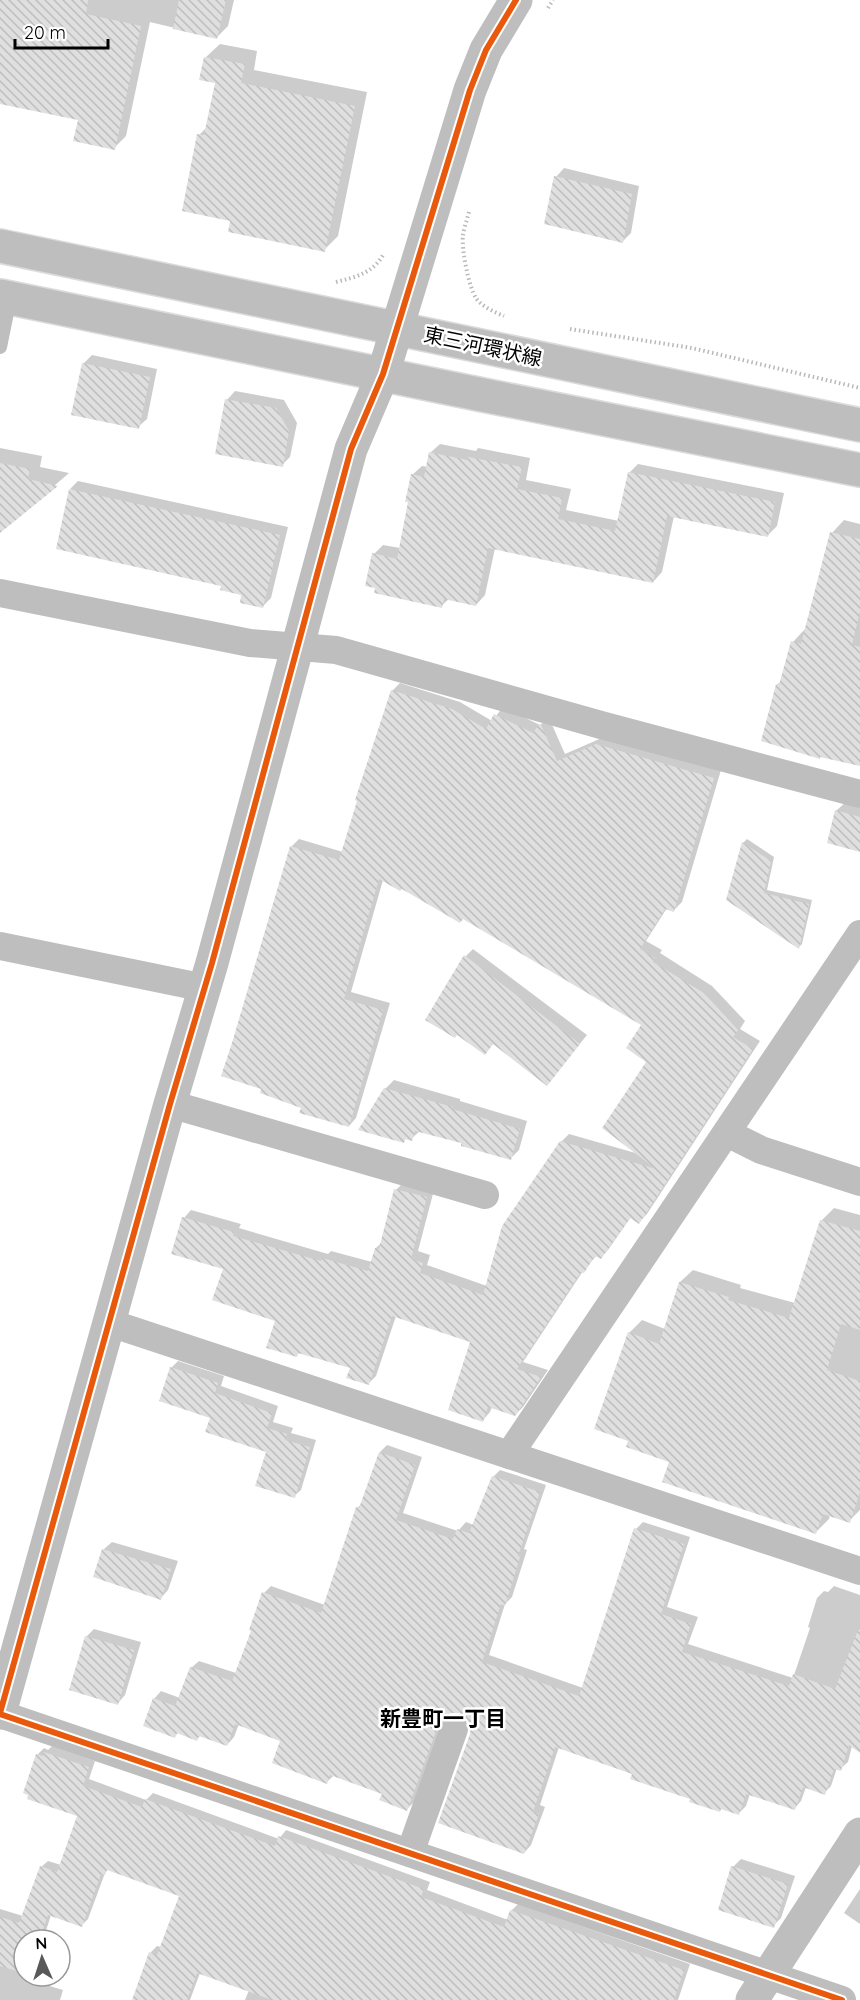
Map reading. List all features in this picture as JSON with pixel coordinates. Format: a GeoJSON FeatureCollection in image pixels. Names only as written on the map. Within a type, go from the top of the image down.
{"type":"FeatureCollection","features":[{"type":"Feature","properties":{"kind":"street"},"geometry":{"type":"LineString","coordinates":[[516,0],[486,50],[470,90],[383,374],[351,449],[205,988],[170,1104],[0,1713],[410,1853],[761,1987],[842,2000]]}},
{"type":"Feature","properties":{"kind":"street","name":"東三河環状線"},"geometry":{"type":"LineString","coordinates":[[0,246],[860,425]]}},
{"type":"Feature","properties":{"kind":"street"},"geometry":{"type":"LineString","coordinates":[[5,297],[860,470]]}},
{"type":"Feature","properties":{"kind":"street"},"geometry":{"type":"LineString","coordinates":[[0,592],[250,643],[336,650],[602,725],[860,794]]}},
{"type":"Feature","properties":{"kind":"street"},"geometry":{"type":"LineString","coordinates":[[509,1455],[860,933]]}},
{"type":"Feature","properties":{"kind":"street"},"geometry":{"type":"LineString","coordinates":[[0,946],[205,988]]}},
{"type":"Feature","properties":{"kind":"street"},"geometry":{"type":"LineString","coordinates":[[170,1104],[485,1195]]}},
{"type":"Feature","properties":{"kind":"street"},"geometry":{"type":"LineString","coordinates":[[727,1133],[761,1149],[860,1182]]}},
{"type":"Feature","properties":{"kind":"street"},"geometry":{"type":"LineString","coordinates":[[110,1323],[860,1571]]}},
{"type":"Feature","properties":{"kind":"street"},"geometry":{"type":"LineString","coordinates":[[410,1853],[454,1729]]}},
{"type":"Feature","properties":{"kind":"street"},"geometry":{"type":"LineString","coordinates":[[761,1987],[860,1834]]}},
{"type":"Feature","properties":{"kind":"lane"},"geometry":{"type":"LineString","coordinates":[[0,347],[5,297]]}},
{"type":"Feature","properties":{"kind":"path"},"geometry":{"type":"LineString","coordinates":[[547,10],[553,0]]}},
{"type":"Feature","properties":{"kind":"path"},"geometry":{"type":"LineString","coordinates":[[471,204],[463,235],[463,255],[469,278],[476,298],[494,311],[508,317]]}},
{"type":"Feature","properties":{"kind":"path"},"geometry":{"type":"LineString","coordinates":[[332,282],[360,276],[379,263],[387,248]]}},
{"type":"Feature","properties":{"kind":"path"},"geometry":{"type":"LineString","coordinates":[[560,327],[692,348],[860,388]]}},
{"type":"Feature","properties":{"kind":"building"},"geometry":{"type":"Polygon","coordinates":[[[0,0],[88,0],[86,14],[141,26],[115,150],[73,141],[78,120],[0,104],[0,0]]]}},
{"type":"Feature","properties":{"kind":"building"},"geometry":{"type":"Polygon","coordinates":[[[179,0],[226,0],[217,39],[173,29],[179,0]]]}},
{"type":"Feature","properties":{"kind":"building"},"geometry":{"type":"Polygon","coordinates":[[[204,57],[245,64],[241,83],[355,106],[325,252],[228,232],[230,221],[182,211],[197,134],[204,135],[215,83],[199,80],[204,57]]]}},
{"type":"Feature","properties":{"kind":"building"},"geometry":{"type":"Polygon","coordinates":[[[554,176],[632,194],[623,243],[544,224],[554,176]]]}},
{"type":"Feature","properties":{"kind":"building"},"geometry":{"type":"Polygon","coordinates":[[[82,363],[150,377],[139,429],[71,415],[82,363]]]}},
{"type":"Feature","properties":{"kind":"building"},"geometry":{"type":"Polygon","coordinates":[[[225,399],[276,408],[289,431],[283,467],[215,454],[225,399]]]}},
{"type":"Feature","properties":{"kind":"building"},"geometry":{"type":"Polygon","coordinates":[[[429,452],[467,460],[468,457],[522,467],[517,489],[562,498],[558,519],[615,531],[628,472],[775,502],[768,537],[667,516],[653,583],[488,548],[476,606],[444,599],[442,608],[374,593],[375,588],[365,586],[372,553],[397,559],[411,474],[424,477],[429,452]]]}},
{"type":"Feature","properties":{"kind":"building"},"geometry":{"type":"Polygon","coordinates":[[[0,463],[30,469],[28,479],[58,486],[0,533],[0,463]]]}},
{"type":"Feature","properties":{"kind":"building"},"geometry":{"type":"Polygon","coordinates":[[[69,489],[280,535],[263,608],[240,603],[241,595],[220,590],[221,586],[56,549],[69,489]]]}},
{"type":"Feature","properties":{"kind":"building"},"geometry":{"type":"Polygon","coordinates":[[[830,532],[860,539],[860,611],[852,645],[860,647],[860,766],[820,757],[820,759],[761,741],[776,684],[779,685],[791,641],[801,644],[830,532]]]}},
{"type":"Feature","properties":{"kind":"building"},"geometry":{"type":"Polygon","coordinates":[[[391,690],[452,709],[486,729],[494,714],[533,733],[539,724],[557,761],[596,744],[714,778],[674,912],[665,909],[640,949],[655,958],[653,962],[704,993],[738,1030],[733,1037],[753,1049],[639,1224],[630,1218],[601,1259],[595,1256],[584,1273],[581,1272],[517,1369],[541,1377],[515,1416],[488,1407],[483,1422],[448,1410],[470,1342],[392,1316],[369,1385],[346,1378],[350,1368],[298,1353],[297,1357],[266,1348],[275,1321],[212,1300],[223,1269],[171,1254],[182,1217],[234,1232],[233,1236],[321,1261],[322,1258],[368,1271],[375,1248],[379,1249],[394,1189],[427,1197],[411,1259],[423,1263],[420,1273],[483,1295],[502,1226],[560,1141],[656,1169],[602,1128],[646,1062],[626,1048],[641,1025],[463,919],[460,923],[402,889],[400,891],[379,879],[344,999],[383,1010],[349,1127],[299,1113],[301,1108],[260,1093],[261,1089],[221,1076],[290,846],[339,860],[357,801],[355,800],[391,690]]]}},
{"type":"Feature","properties":{"kind":"building"},"geometry":{"type":"Polygon","coordinates":[[[835,810],[860,817],[860,852],[827,843],[835,810]]]}},
{"type":"Feature","properties":{"kind":"building"},"geometry":{"type":"Polygon","coordinates":[[[742,842],[771,861],[764,893],[809,904],[799,949],[726,900],[742,842]]]}},
{"type":"Feature","properties":{"kind":"building"},"geometry":{"type":"Polygon","coordinates":[[[464,955],[580,1044],[547,1086],[493,1044],[485,1055],[457,1035],[455,1038],[425,1020],[464,955]]]}},
{"type":"Feature","properties":{"kind":"building"},"geometry":{"type":"Polygon","coordinates":[[[384,1088],[520,1129],[511,1160],[461,1146],[461,1143],[415,1131],[412,1141],[405,1139],[404,1143],[358,1130],[384,1088]]]}},
{"type":"Feature","properties":{"kind":"building"},"geometry":{"type":"Polygon","coordinates":[[[820,1220],[860,1231],[860,1330],[841,1324],[827,1370],[860,1381],[860,1492],[850,1523],[823,1514],[816,1534],[662,1482],[669,1462],[626,1447],[628,1441],[594,1429],[628,1332],[659,1344],[679,1282],[729,1297],[728,1300],[789,1318],[820,1220]]]}},
{"type":"Feature","properties":{"kind":"building"},"geometry":{"type":"Polygon","coordinates":[[[170,1367],[218,1383],[215,1393],[272,1413],[267,1428],[287,1434],[285,1440],[310,1447],[295,1498],[255,1486],[266,1452],[205,1432],[210,1418],[159,1401],[170,1367]]]}},
{"type":"Feature","properties":{"kind":"building"},"geometry":{"type":"Polygon","coordinates":[[[379,1452],[415,1465],[396,1520],[453,1539],[457,1529],[469,1533],[492,1476],[540,1492],[518,1556],[520,1557],[505,1606],[501,1604],[482,1662],[579,1696],[634,1528],[684,1544],[661,1614],[691,1624],[682,1652],[789,1686],[793,1674],[835,1689],[858,1630],[860,1630],[860,1753],[849,1745],[841,1771],[834,1769],[825,1795],[803,1787],[795,1810],[746,1794],[739,1815],[721,1809],[720,1812],[689,1802],[690,1799],[630,1779],[632,1774],[555,1747],[533,1812],[539,1814],[524,1854],[438,1823],[470,1734],[467,1719],[459,1713],[444,1716],[439,1723],[407,1811],[379,1800],[382,1794],[330,1775],[327,1784],[272,1763],[280,1741],[235,1724],[227,1746],[199,1736],[197,1741],[177,1733],[175,1738],[143,1726],[153,1698],[175,1706],[190,1667],[232,1681],[251,1631],[249,1630],[262,1592],[321,1613],[356,1507],[359,1508],[379,1452]]]}},
{"type":"Feature","properties":{"kind":"building"},"geometry":{"type":"Polygon","coordinates":[[[102,1549],[171,1569],[161,1600],[93,1577],[102,1549]]]}},
{"type":"Feature","properties":{"kind":"building"},"geometry":{"type":"Polygon","coordinates":[[[85,1636],[134,1650],[118,1705],[69,1690],[85,1636]]]}},
{"type":"Feature","properties":{"kind":"building"},"geometry":{"type":"Polygon","coordinates":[[[44,1752],[89,1767],[83,1786],[142,1807],[145,1799],[275,1846],[278,1836],[424,1889],[421,1897],[504,1927],[510,1910],[684,1970],[674,2000],[272,2000],[197,1973],[187,2000],[132,2000],[149,1952],[157,1955],[179,1896],[107,1870],[105,1875],[101,1874],[82,1927],[48,1915],[43,1928],[12,1928],[12,1970],[0,1966],[0,1917],[19,1923],[40,1866],[57,1872],[77,1816],[27,1799],[28,1795],[23,1793],[36,1754],[43,1756],[44,1752]]]}},
{"type":"Feature","properties":{"kind":"building"},"geometry":{"type":"Polygon","coordinates":[[[731,1866],[788,1884],[774,1928],[718,1910],[731,1866]]]}},
{"type":"Feature","properties":{"kind":"cycle path"},"geometry":{"type":"LineString","coordinates":[[0,1713],[170,1104],[212,963],[351,449],[383,374],[470,90],[486,50],[516,0]]}},
{"type":"Feature","properties":{"kind":"cycle path"},"geometry":{"type":"LineString","coordinates":[[0,1714],[842,2000]]}},
{"type":"Feature","properties":{"kind":"district","name":"新豊町一丁目"},"geometry":{"type":"Point","coordinates":[443,1718]}}]}
